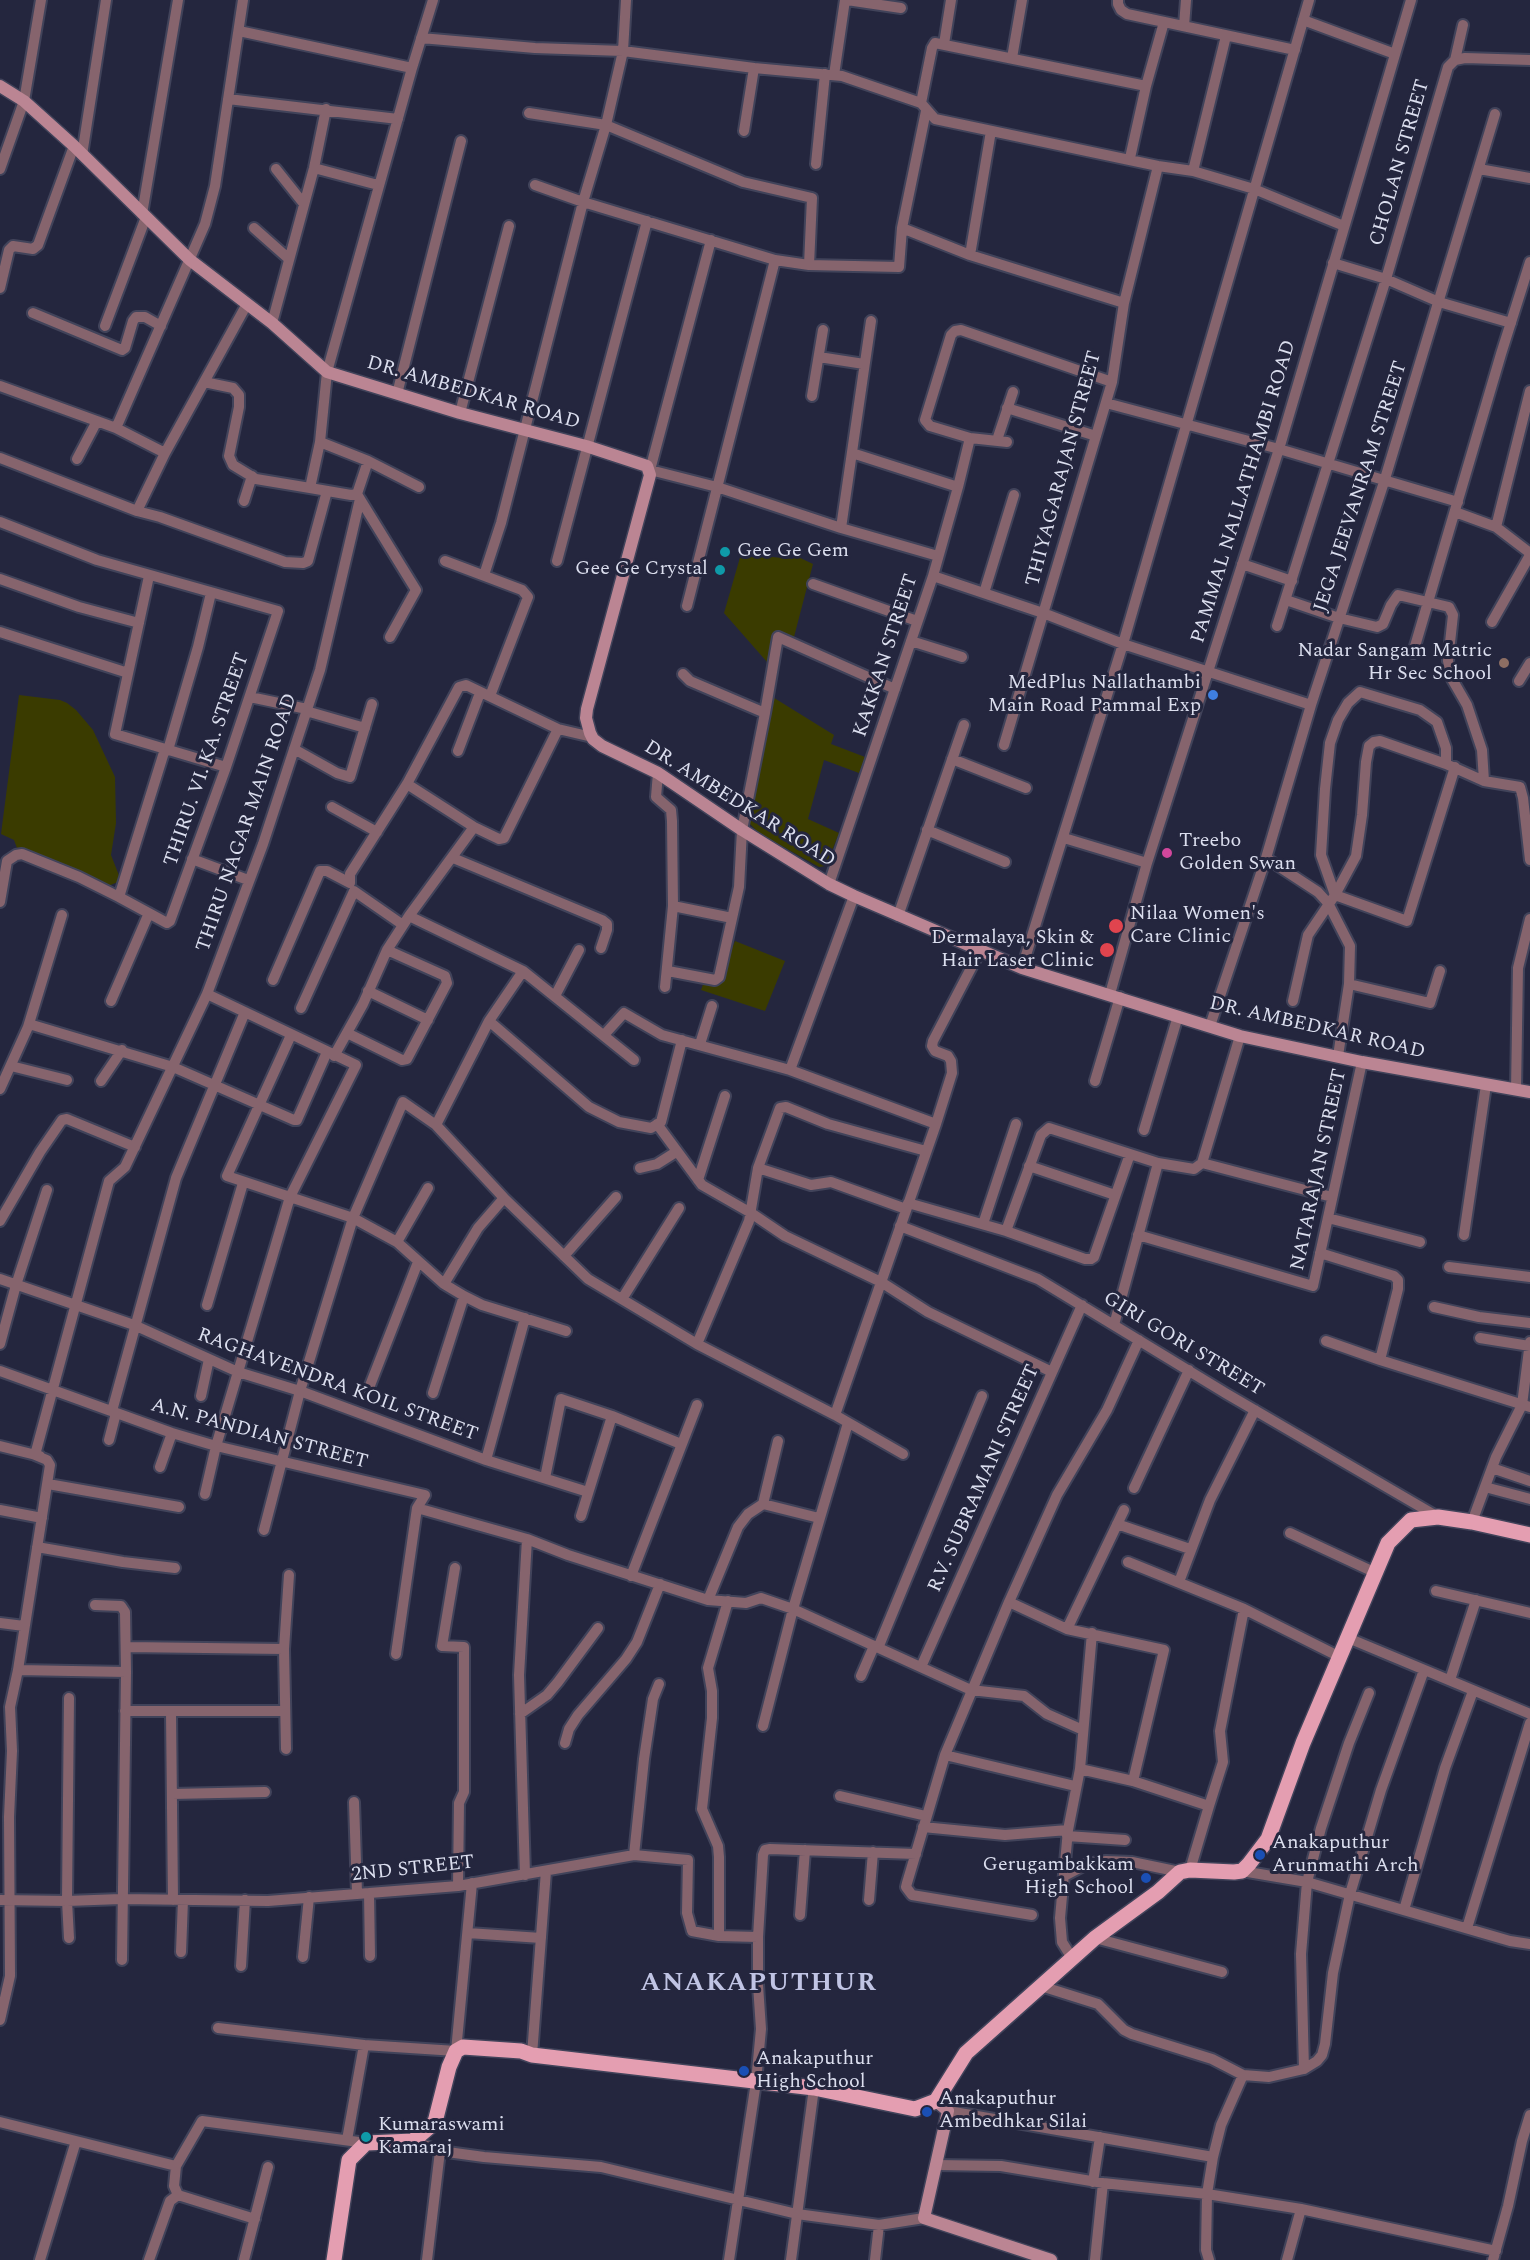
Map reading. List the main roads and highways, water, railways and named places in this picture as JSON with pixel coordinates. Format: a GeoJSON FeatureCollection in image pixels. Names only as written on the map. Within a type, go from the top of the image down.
{"type":"FeatureCollection","features":[{"type":"Feature","properties":{"kind":"main road"},"geometry":{"type":"LineString","coordinates":[[334,2260],[349,2160],[366,2143],[413,2141],[435,2122],[448,2067],[456,2050],[471,2046],[814,2088],[915,2109],[942,2106],[966,2053],[1095,1938],[1185,1871],[1242,1871],[1268,1839],[1303,1743],[1388,1543],[1411,1520],[1438,1517],[1530,1535]]}},
{"type":"Feature","properties":{"kind":"place","name":"Gee Ge Gem"},"geometry":{"type":"Point","coordinates":[725,552]}},
{"type":"Feature","properties":{"kind":"place","name":"Gee Ge Crystal"},"geometry":{"type":"Point","coordinates":[720,570]}},
{"type":"Feature","properties":{"kind":"place","name":"Nadar Sangam Matric Hr Sec School"},"geometry":{"type":"Point","coordinates":[1504,663]}},
{"type":"Feature","properties":{"kind":"place","name":"MedPlus Nallathambi Main Road Pammal Exp"},"geometry":{"type":"Point","coordinates":[1213,695]}},
{"type":"Feature","properties":{"kind":"place","name":"Treebo Golden Swan"},"geometry":{"type":"Point","coordinates":[1167,853]}},
{"type":"Feature","properties":{"kind":"place","name":"Nilaa Women's Care Clinic"},"geometry":{"type":"Point","coordinates":[1116,926]}},
{"type":"Feature","properties":{"kind":"place","name":"Dermalaya, Skin & Hair Laser Clinic"},"geometry":{"type":"Point","coordinates":[1107,950]}},
{"type":"Feature","properties":{"kind":"place","name":"Anakaputhur Arunmathi Arch"},"geometry":{"type":"Point","coordinates":[1260,1855]}},
{"type":"Feature","properties":{"kind":"place","name":"Gerugambakkam High School"},"geometry":{"type":"Point","coordinates":[1146,1878]}},
{"type":"Feature","properties":{"kind":"place","name":"Anakaputhur High School"},"geometry":{"type":"Point","coordinates":[744,2071]}},
{"type":"Feature","properties":{"kind":"place","name":"Anakaputhur Ambedhkar Silai"},"geometry":{"type":"Point","coordinates":[927,2112]}},
{"type":"Feature","properties":{"kind":"place","name":"Kumaraswami Kamaraj"},"geometry":{"type":"Point","coordinates":[366,2137]}},
{"type":"Feature","properties":{"kind":"district","name":"ANAKAPUTHUR"},"geometry":{"type":"Point","coordinates":[759,1985]}}]}
